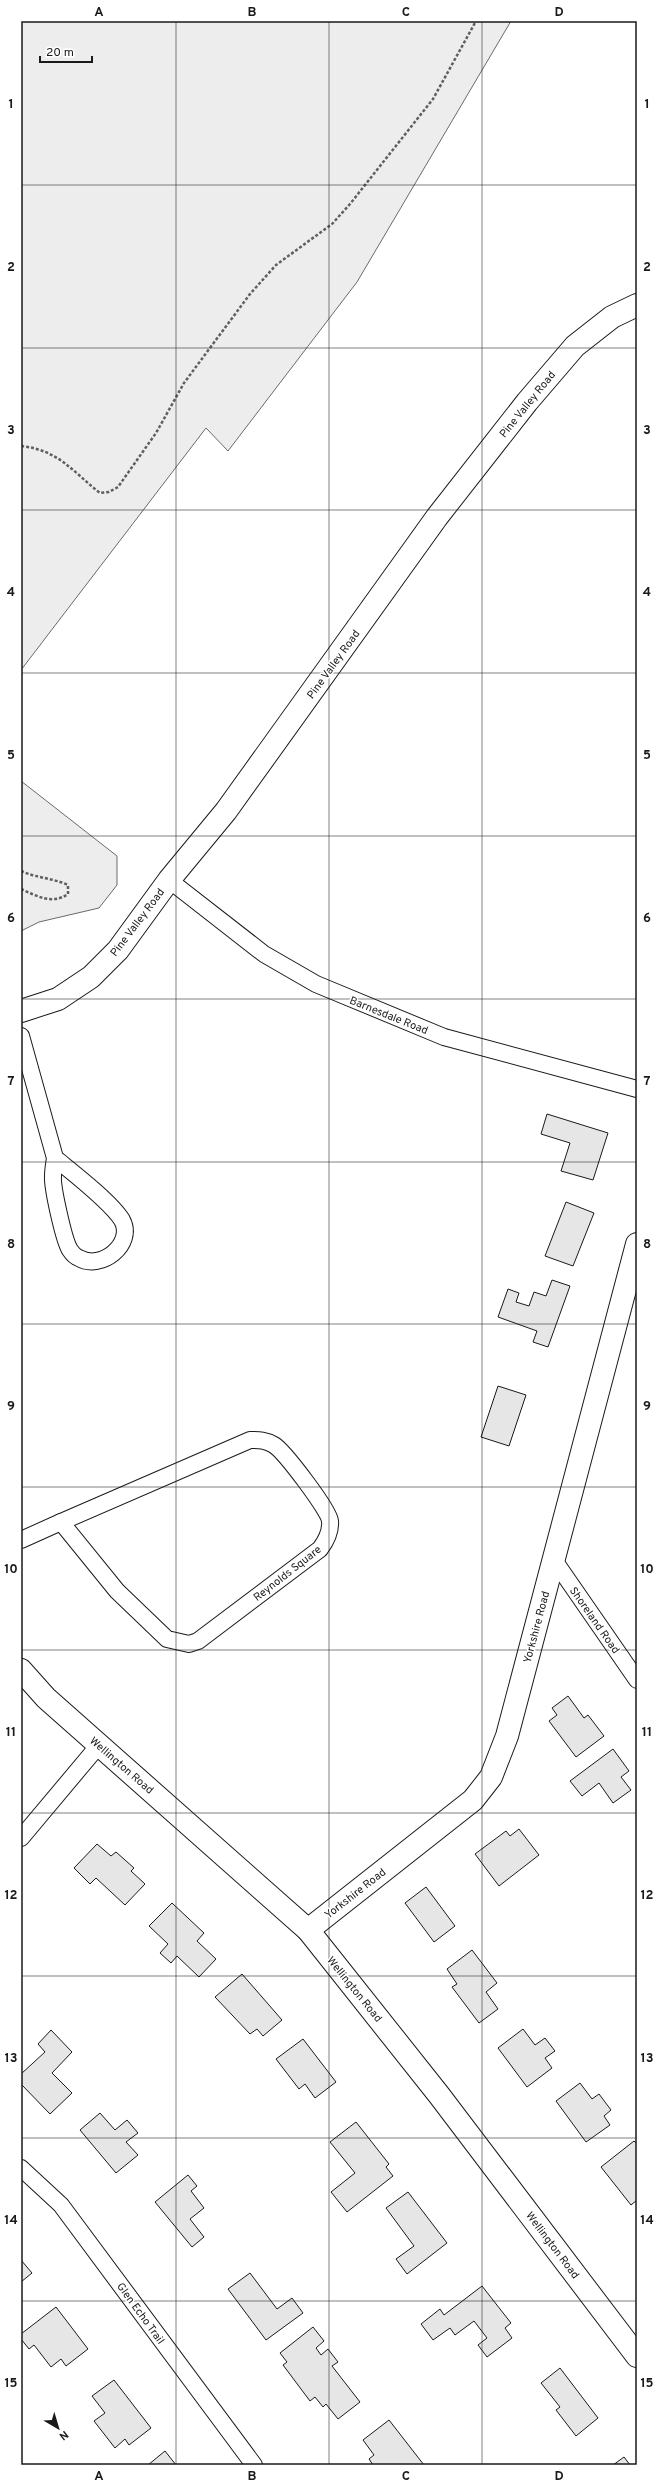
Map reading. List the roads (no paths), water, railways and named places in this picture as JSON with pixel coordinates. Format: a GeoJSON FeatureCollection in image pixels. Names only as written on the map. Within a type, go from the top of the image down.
{"type":"FeatureCollection","features":[{"type":"Feature","properties":{"kind":"street","name":"Pine Valley Road"},"geometry":{"type":"LineString","coordinates":[[21,1010],[58,999],[91,977],[118,950],[169,880],[226,811],[353,636],[394,576],[527,402],[575,346],[612,317],[637,304]]}},
{"type":"Feature","properties":{"kind":"street","name":"Barnesdale Road"},"geometry":{"type":"LineString","coordinates":[[169,880],[264,954],[329,989],[444,1037],[637,1089]]}},
{"type":"Feature","properties":{"kind":"street"},"geometry":{"type":"LineString","coordinates":[[21,1036],[55,1158],[52,1177],[70,1250],[80,1259],[94,1262],[108,1258],[119,1247],[124,1235],[122,1221],[83,1181],[55,1158]]}},
{"type":"Feature","properties":{"kind":"street","name":"Yorkshire Road"},"geometry":{"type":"LineString","coordinates":[[308,1930],[473,1800],[491,1777],[507,1736],[637,1244]]}},
{"type":"Feature","properties":{"kind":"street","name":"Reynolds Square"},"geometry":{"type":"LineString","coordinates":[[21,1540],[61,1522],[250,1440],[263,1440],[279,1450],[327,1510],[330,1520],[326,1540],[320,1549],[198,1641],[189,1644],[167,1639],[147,1622],[117,1591],[61,1522]]}},
{"type":"Feature","properties":{"kind":"street","name":"Shoreland Road"},"geometry":{"type":"LineString","coordinates":[[554,1560],[637,1680]]}},
{"type":"Feature","properties":{"kind":"street","name":"Wellington Road"},"geometry":{"type":"LineString","coordinates":[[21,1670],[46,1698],[308,1930],[439,2095],[637,2356]]}},
{"type":"Feature","properties":{"kind":"street"},"geometry":{"type":"LineString","coordinates":[[21,1838],[99,1745]]}},
{"type":"Feature","properties":{"kind":"street","name":"Glen Echo Trail"},"geometry":{"type":"LineString","coordinates":[[21,2168],[61,2205],[254,2465]]}}]}
